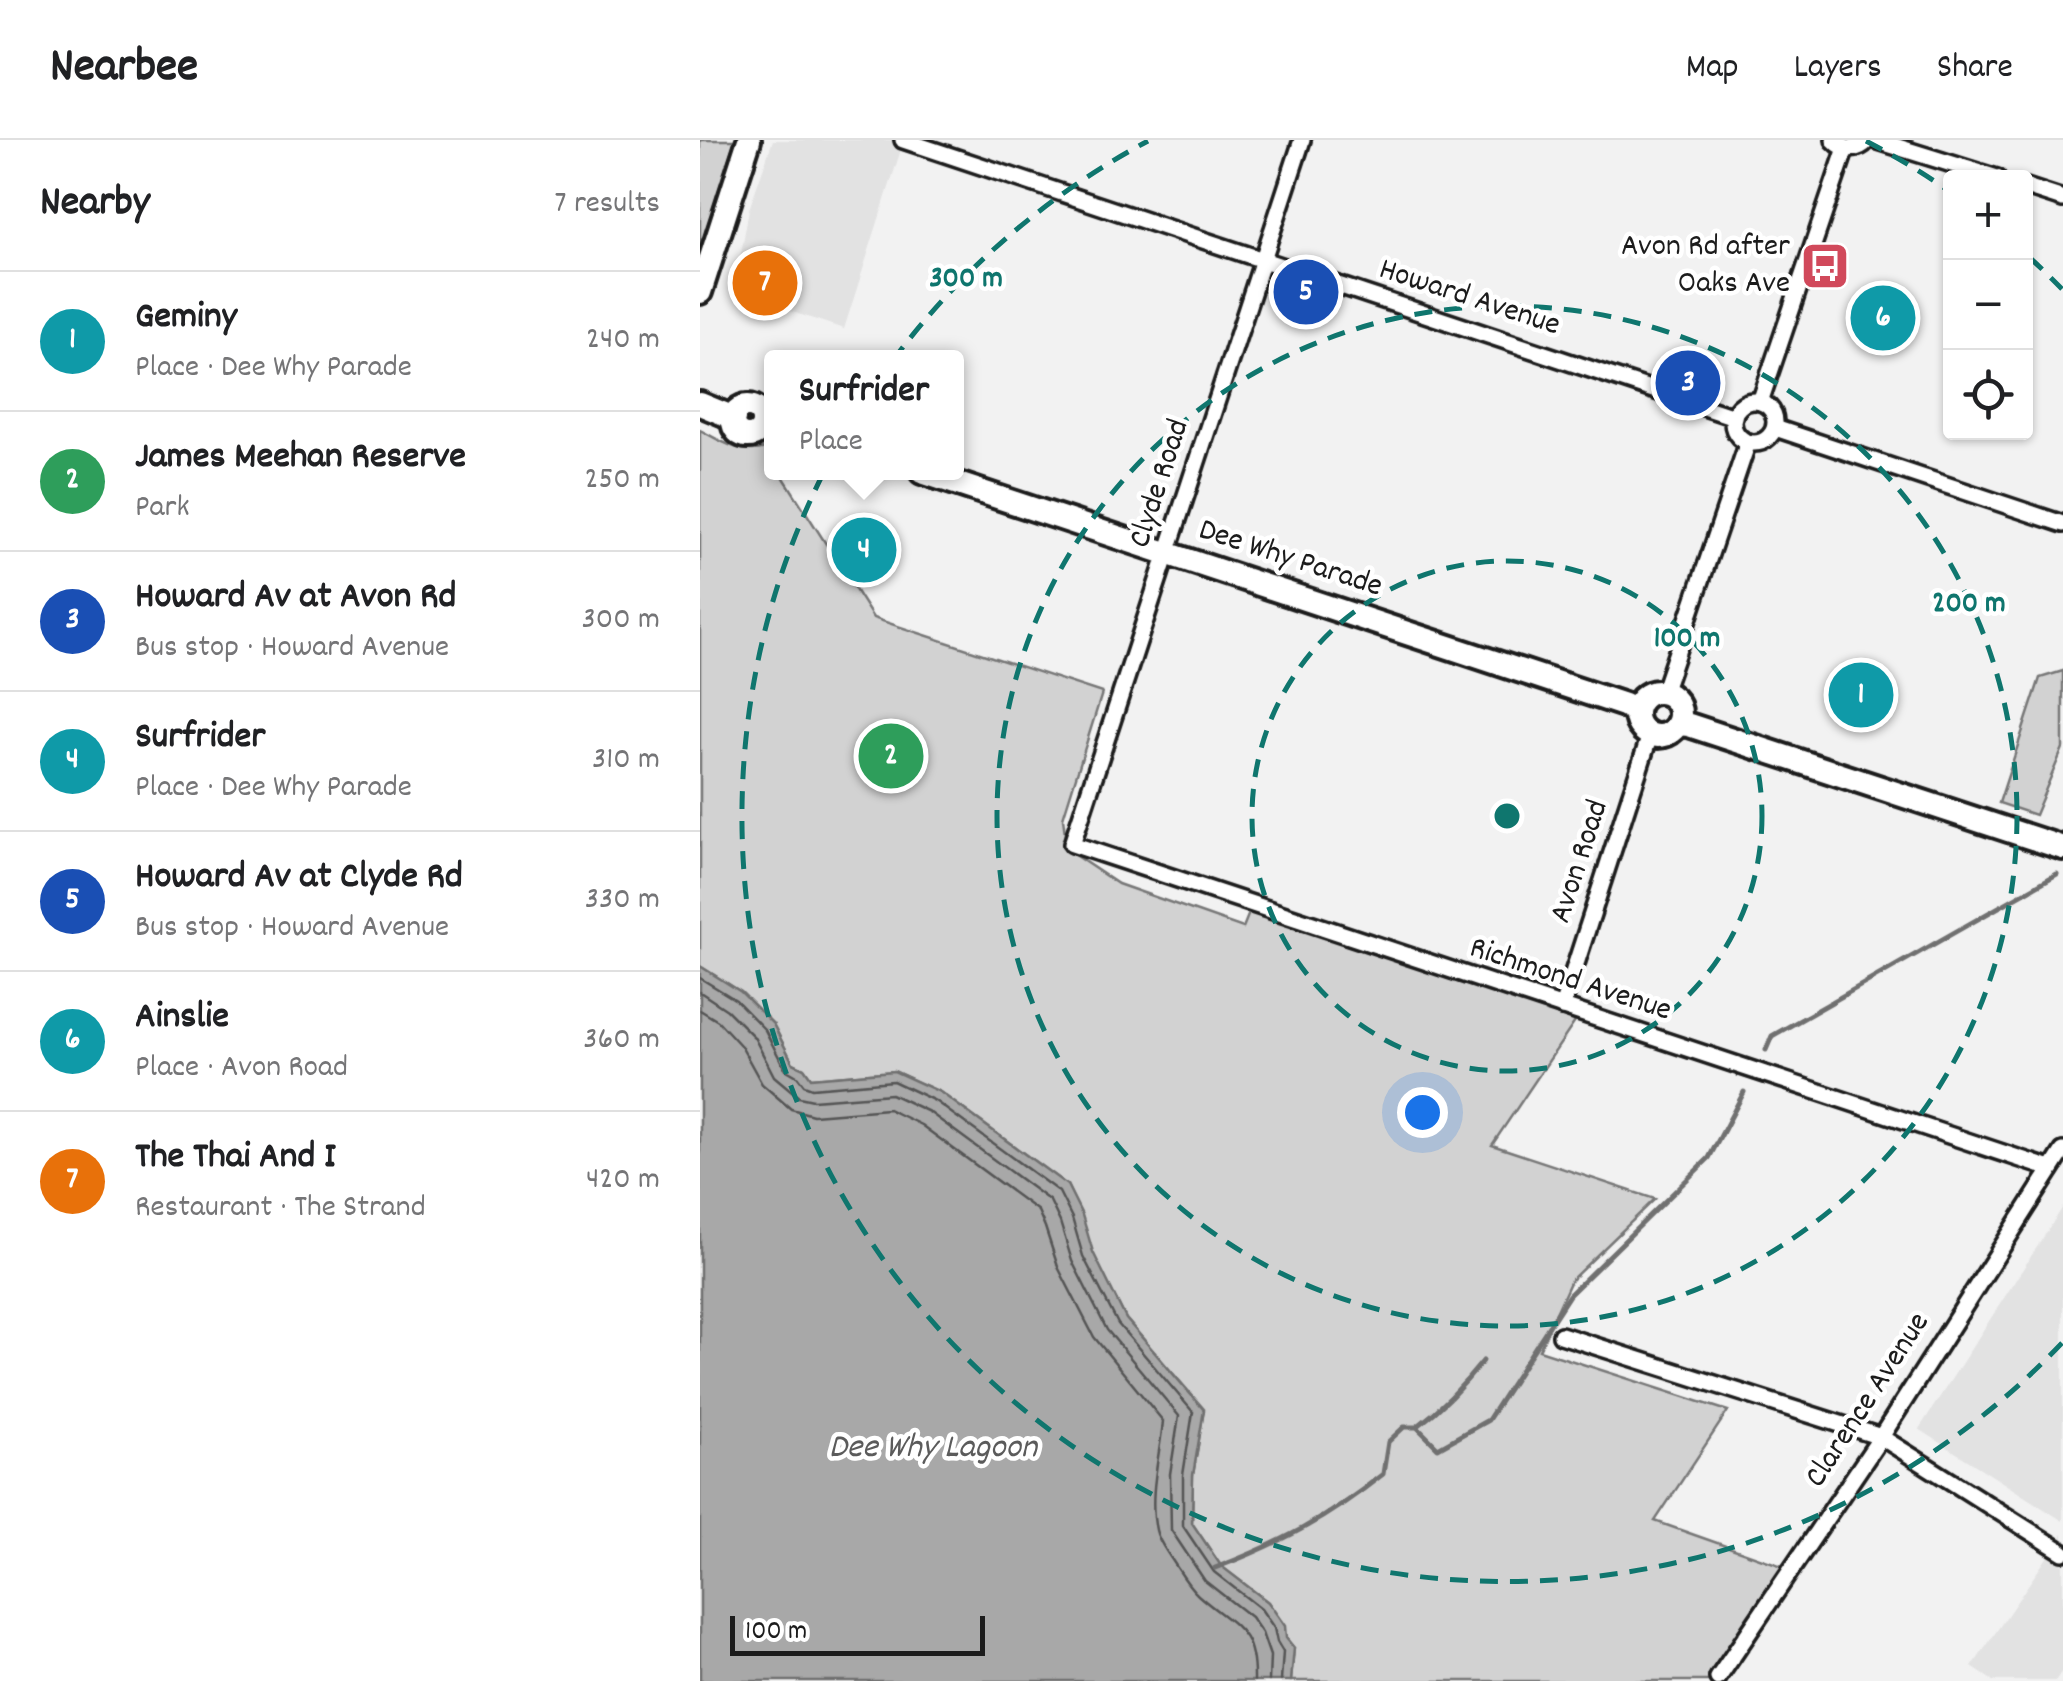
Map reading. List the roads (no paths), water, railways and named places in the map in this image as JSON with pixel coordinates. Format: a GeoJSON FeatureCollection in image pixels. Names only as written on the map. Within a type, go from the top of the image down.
{"type":"FeatureCollection","features":[{"type":"Feature","properties":{"kind":"main road"},"geometry":{"type":"LineString","coordinates":[[700,292],[749,140]]}},
{"type":"Feature","properties":{"kind":"main road"},"geometry":{"type":"LineString","coordinates":[[700,404],[734,418],[738,410],[750,406],[764,418]]}},
{"type":"Feature","properties":{"kind":"main road","name":"Dee Why Parade"},"geometry":{"type":"LineString","coordinates":[[946,480],[1636,712]]}},
{"type":"Feature","properties":{"kind":"main road"},"geometry":{"type":"LineString","coordinates":[[1655,692],[1663,693],[1679,707],[1678,724],[1669,733],[1650,735],[1639,726],[1636,712],[1642,699],[1655,692]]}},
{"type":"Feature","properties":{"kind":"main road"},"geometry":{"type":"LineString","coordinates":[[1678,724],[2063,848]]}},
{"type":"Feature","properties":{"kind":"street","name":"Howard Avenue"},"geometry":{"type":"LineString","coordinates":[[902,140],[1734,417]]}},
{"type":"Feature","properties":{"kind":"street","name":"Clyde Road"},"geometry":{"type":"LineString","coordinates":[[1072,844],[1302,140]]}},
{"type":"Feature","properties":{"kind":"street"},"geometry":{"type":"LineString","coordinates":[[1760,402],[1840,144],[1859,148],[1868,140]]}},
{"type":"Feature","properties":{"kind":"street"},"geometry":{"type":"LineString","coordinates":[[1876,140],[1972,170]]}},
{"type":"Feature","properties":{"kind":"street"},"geometry":{"type":"LineString","coordinates":[[2033,189],[2063,199]]}},
{"type":"Feature","properties":{"kind":"street"},"geometry":{"type":"LineString","coordinates":[[1760,402],[1771,410],[1774,428],[1762,442],[1748,442],[1735,432],[1734,417],[1746,403],[1760,402]]}},
{"type":"Feature","properties":{"kind":"street"},"geometry":{"type":"LineString","coordinates":[[1774,428],[2063,524]]}},
{"type":"Feature","properties":{"kind":"street"},"geometry":{"type":"LineString","coordinates":[[1663,693],[1748,442]]}},
{"type":"Feature","properties":{"kind":"street","name":"Avon Road"},"geometry":{"type":"LineString","coordinates":[[1562,1007],[1650,735]]}},
{"type":"Feature","properties":{"kind":"street","name":"Richmond Avenue"},"geometry":{"type":"LineString","coordinates":[[1072,844],[2051,1169]]}},
{"type":"Feature","properties":{"kind":"street","name":"Clarence Avenue"},"geometry":{"type":"LineString","coordinates":[[1718,1678],[1881,1436],[2063,1152]]}},
{"type":"Feature","properties":{"kind":"street"},"geometry":{"type":"LineString","coordinates":[[1562,1335],[1881,1436],[2063,1552]]}},
{"type":"Feature","properties":{"kind":"water","name":"Dee Why Lagoon"},"geometry":{"type":"Polygon","coordinates":[[[700,966],[741,992],[773,1024],[793,1063],[804,1068],[811,1078],[894,1071],[940,1092],[1067,1185],[1082,1215],[1093,1252],[1126,1319],[1204,1410],[1193,1475],[1192,1523],[1221,1566],[1268,1602],[1285,1626],[1286,1638],[1294,1648],[1291,1681],[700,1681],[700,966]]]}},
{"type":"Feature","properties":{"kind":"waterway"},"geometry":{"type":"LineString","coordinates":[[1766,1050],[1772,1036],[2057,874]]}},
{"type":"Feature","properties":{"kind":"waterway"},"geometry":{"type":"LineString","coordinates":[[1215,1568],[1303,1528],[1363,1490],[1383,1474],[1388,1442],[1404,1427],[1417,1427],[1438,1448],[1488,1420],[1569,1295],[1709,1158],[1744,1092]]}},
{"type":"Feature","properties":{"kind":"waterway"},"geometry":{"type":"LineString","coordinates":[[1418,1426],[1483,1361]]}},
{"type":"Feature","properties":{"kind":"place","name":"Avon Rd after Oaks Ave"},"geometry":{"type":"Point","coordinates":[1825,266]}},
{"type":"Feature","properties":{"kind":"place","name":"The Thai And I"},"geometry":{"type":"Point","coordinates":[765,283]}},
{"type":"Feature","properties":{"kind":"place","name":"Howard Av at Clyde Rd"},"geometry":{"type":"Point","coordinates":[1306,292]}},
{"type":"Feature","properties":{"kind":"place","name":"Ainslie"},"geometry":{"type":"Point","coordinates":[1883,318]}},
{"type":"Feature","properties":{"kind":"place","name":"Howard Av at Avon Rd"},"geometry":{"type":"Point","coordinates":[1688,383]}},
{"type":"Feature","properties":{"kind":"place","name":"Surfrider"},"geometry":{"type":"Point","coordinates":[864,550]}},
{"type":"Feature","properties":{"kind":"place","name":"Geminy"},"geometry":{"type":"Point","coordinates":[1861,695]}},
{"type":"Feature","properties":{"kind":"place","name":"James Meehan Reserve"},"geometry":{"type":"Point","coordinates":[891,756]}}]}
